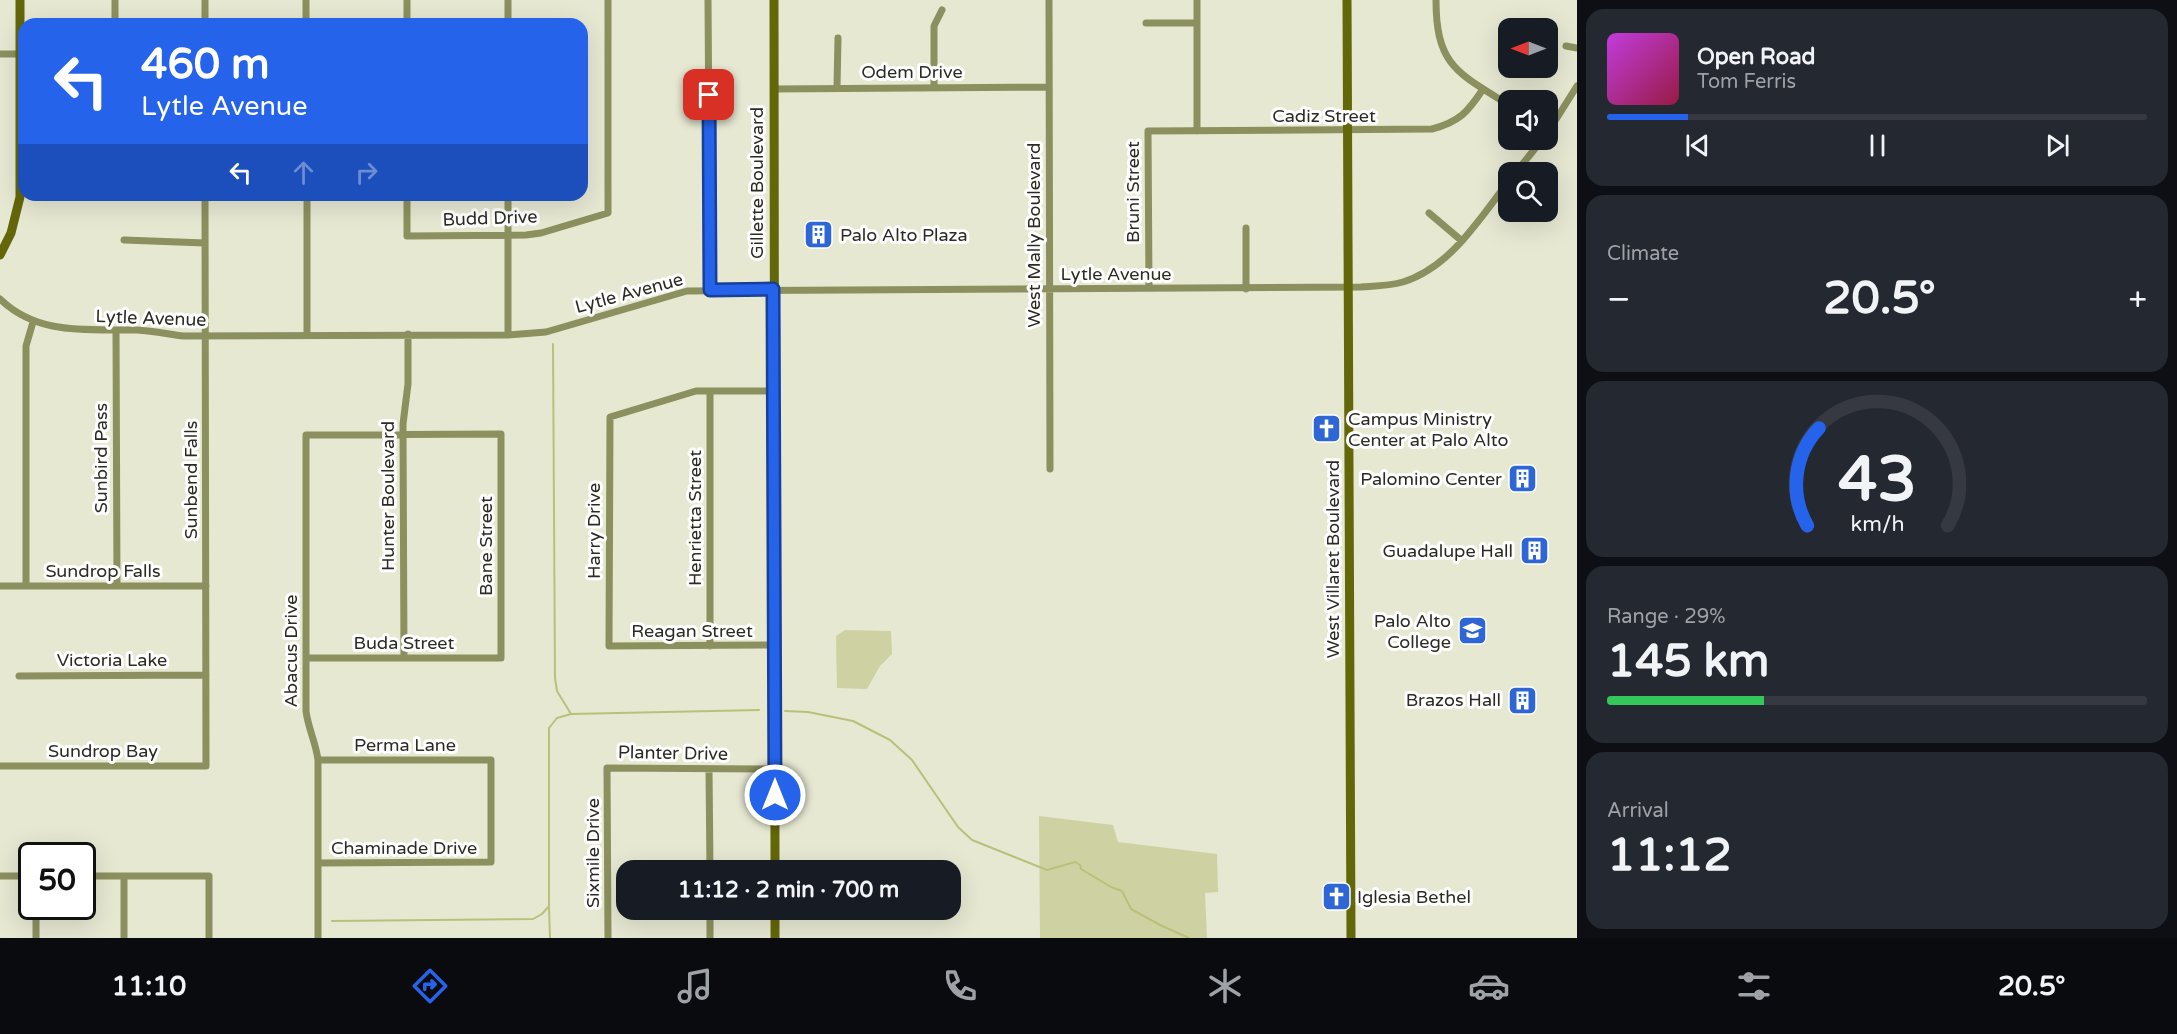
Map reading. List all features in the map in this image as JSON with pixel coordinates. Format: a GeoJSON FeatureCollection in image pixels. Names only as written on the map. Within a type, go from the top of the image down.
{"type":"FeatureCollection","features":[{"type":"Feature","properties":{"kind":"street"},"geometry":{"type":"LineString","coordinates":[[20,0],[20,18]]}},
{"type":"Feature","properties":{"kind":"street"},"geometry":{"type":"LineString","coordinates":[[115,0],[115,18]]}},
{"type":"Feature","properties":{"kind":"street"},"geometry":{"type":"LineString","coordinates":[[205,0],[205,18]]}},
{"type":"Feature","properties":{"kind":"street"},"geometry":{"type":"LineString","coordinates":[[306,0],[306,18]]}},
{"type":"Feature","properties":{"kind":"street"},"geometry":{"type":"LineString","coordinates":[[407,0],[407,18]]}},
{"type":"Feature","properties":{"kind":"street"},"geometry":{"type":"LineString","coordinates":[[508,0],[508,18]]}},
{"type":"Feature","properties":{"kind":"street","name":"Budd Drive"},"geometry":{"type":"LineString","coordinates":[[407,201],[407,236],[507,236],[541,233],[608,213],[608,0]]}},
{"type":"Feature","properties":{"kind":"street"},"geometry":{"type":"LineString","coordinates":[[708,0],[710,290]]}},
{"type":"Feature","properties":{"kind":"street","name":"Gillette Boulevard"},"geometry":{"type":"LineString","coordinates":[[774,0],[775,860]]}},
{"type":"Feature","properties":{"kind":"street","name":"West Mally Boulevard"},"geometry":{"type":"LineString","coordinates":[[1049,0],[1050,469]]}},
{"type":"Feature","properties":{"kind":"street"},"geometry":{"type":"LineString","coordinates":[[1197,0],[1197,132]]}},
{"type":"Feature","properties":{"kind":"street","name":"West Villaret Boulevard"},"geometry":{"type":"LineString","coordinates":[[1347,0],[1351,938]]}},
{"type":"Feature","properties":{"kind":"street"},"geometry":{"type":"LineString","coordinates":[[1436,0],[1437,33],[1445,54],[1459,72],[1498,98]]}},
{"type":"Feature","properties":{"kind":"street"},"geometry":{"type":"LineString","coordinates":[[934,87],[934,26],[942,10]]}},
{"type":"Feature","properties":{"kind":"street"},"geometry":{"type":"LineString","coordinates":[[1146,23],[1197,23]]}},
{"type":"Feature","properties":{"kind":"street"},"geometry":{"type":"LineString","coordinates":[[837,87],[838,38]]}},
{"type":"Feature","properties":{"kind":"street"},"geometry":{"type":"LineString","coordinates":[[1566,46],[1577,48]]}},
{"type":"Feature","properties":{"kind":"street"},"geometry":{"type":"LineString","coordinates":[[0,54],[18,54]]}},
{"type":"Feature","properties":{"kind":"street"},"geometry":{"type":"LineString","coordinates":[[1558,115],[1577,86]]}},
{"type":"Feature","properties":{"kind":"street","name":"Odem Drive"},"geometry":{"type":"LineString","coordinates":[[774,88],[1049,87]]}},
{"type":"Feature","properties":{"kind":"street","name":"Cadiz Street"},"geometry":{"type":"LineString","coordinates":[[1148,131],[1418,130],[1447,125],[1466,112],[1483,89]]}},
{"type":"Feature","properties":{"kind":"street","name":"Bruni Street"},"geometry":{"type":"LineString","coordinates":[[1148,131],[1149,288]]}},
{"type":"Feature","properties":{"kind":"street"},"geometry":{"type":"LineString","coordinates":[[1524,162],[1534,150]]}},
{"type":"Feature","properties":{"kind":"street","name":"Lytle Avenue"},"geometry":{"type":"LineString","coordinates":[[0,299],[33,322],[71,330],[153,331],[184,336],[508,334],[546,332],[678,292],[710,290],[1246,289],[1386,285],[1413,278],[1434,267],[1462,241],[1498,195]]}},
{"type":"Feature","properties":{"kind":"street"},"geometry":{"type":"LineString","coordinates":[[0,255],[11,233],[19,201]]}},
{"type":"Feature","properties":{"kind":"street","name":"Sunbend Falls"},"geometry":{"type":"LineString","coordinates":[[205,201],[206,766]]}},
{"type":"Feature","properties":{"kind":"street"},"geometry":{"type":"LineString","coordinates":[[307,201],[307,334]]}},
{"type":"Feature","properties":{"kind":"street"},"geometry":{"type":"LineString","coordinates":[[508,201],[508,334]]}},
{"type":"Feature","properties":{"kind":"street"},"geometry":{"type":"LineString","coordinates":[[1429,213],[1462,241]]}},
{"type":"Feature","properties":{"kind":"street"},"geometry":{"type":"LineString","coordinates":[[1246,228],[1246,289]]}},
{"type":"Feature","properties":{"kind":"street"},"geometry":{"type":"LineString","coordinates":[[124,240],[205,243]]}},
{"type":"Feature","properties":{"kind":"street"},"geometry":{"type":"LineString","coordinates":[[26,586],[26,346],[33,322]]}},
{"type":"Feature","properties":{"kind":"street","name":"Sunbird Pass"},"geometry":{"type":"LineString","coordinates":[[116,330],[117,586]]}},
{"type":"Feature","properties":{"kind":"street","name":"Hunter Boulevard"},"geometry":{"type":"LineString","coordinates":[[404,658],[403,435],[408,384],[408,334]]}},
{"type":"Feature","properties":{"kind":"street"},"geometry":{"type":"LineString","coordinates":[[710,391],[774,391]]}},
{"type":"Feature","properties":{"kind":"street","name":"Harry Drive"},"geometry":{"type":"LineString","coordinates":[[609,646],[610,417],[684,394],[710,391]]}},
{"type":"Feature","properties":{"kind":"street","name":"Henrietta Street"},"geometry":{"type":"LineString","coordinates":[[710,391],[710,646]]}},
{"type":"Feature","properties":{"kind":"street","name":"Bane Street"},"geometry":{"type":"LineString","coordinates":[[403,435],[501,434],[501,658]]}},
{"type":"Feature","properties":{"kind":"street","name":"Abacus Drive"},"geometry":{"type":"LineString","coordinates":[[318,938],[318,760],[317,750],[307,722],[306,435],[403,435]]}},
{"type":"Feature","properties":{"kind":"street","name":"Sundrop Falls"},"geometry":{"type":"LineString","coordinates":[[0,586],[206,585]]}},
{"type":"Feature","properties":{"kind":"street","name":"Reagan Street"},"geometry":{"type":"LineString","coordinates":[[609,646],[775,645]]}},
{"type":"Feature","properties":{"kind":"street","name":"Buda Street"},"geometry":{"type":"LineString","coordinates":[[306,658],[501,658]]}},
{"type":"Feature","properties":{"kind":"street","name":"Victoria Lake"},"geometry":{"type":"LineString","coordinates":[[19,676],[206,675]]}},
{"type":"Feature","properties":{"kind":"street","name":"Perma Lane"},"geometry":{"type":"LineString","coordinates":[[318,760],[491,760],[491,862]]}},
{"type":"Feature","properties":{"kind":"street","name":"Sundrop Bay"},"geometry":{"type":"LineString","coordinates":[[0,766],[206,766]]}},
{"type":"Feature","properties":{"kind":"street","name":"Planter Drive"},"geometry":{"type":"LineString","coordinates":[[607,768],[774,769]]}},
{"type":"Feature","properties":{"kind":"street","name":"Sixmile Drive"},"geometry":{"type":"LineString","coordinates":[[607,768],[608,938]]}},
{"type":"Feature","properties":{"kind":"street"},"geometry":{"type":"LineString","coordinates":[[710,769],[710,860]]}},
{"type":"Feature","properties":{"kind":"street","name":"Chaminade Drive"},"geometry":{"type":"LineString","coordinates":[[318,863],[491,862]]}},
{"type":"Feature","properties":{"kind":"street"},"geometry":{"type":"LineString","coordinates":[[0,876],[18,876]]}},
{"type":"Feature","properties":{"kind":"street"},"geometry":{"type":"LineString","coordinates":[[96,876],[209,876],[209,938]]}},
{"type":"Feature","properties":{"kind":"street"},"geometry":{"type":"LineString","coordinates":[[124,876],[124,938]]}},
{"type":"Feature","properties":{"kind":"street"},"geometry":{"type":"LineString","coordinates":[[36,920],[36,938]]}},
{"type":"Feature","properties":{"kind":"street"},"geometry":{"type":"LineString","coordinates":[[710,920],[710,938]]}},
{"type":"Feature","properties":{"kind":"street"},"geometry":{"type":"LineString","coordinates":[[774,920],[774,938]]}},
{"type":"Feature","properties":{"kind":"green space"},"geometry":{"type":"Polygon","coordinates":[[[845,630],[891,631],[892,654],[880,666],[867,689],[837,688],[836,636],[845,630]]]}},
{"type":"Feature","properties":{"kind":"green space"},"geometry":{"type":"Polygon","coordinates":[[[1039,816],[1113,825],[1118,842],[1217,854],[1218,892],[1205,893],[1207,938],[1040,938],[1039,816]]]}},
{"type":"Feature","properties":{"kind":"waterway"},"geometry":{"type":"LineString","coordinates":[[553,344],[555,678],[557,691],[571,714]]}},
{"type":"Feature","properties":{"kind":"waterway"},"geometry":{"type":"LineString","coordinates":[[332,921],[533,919],[549,906],[549,728],[557,718],[571,714],[759,710]]}},
{"type":"Feature","properties":{"kind":"waterway"},"geometry":{"type":"LineString","coordinates":[[785,711],[808,712],[853,721],[890,740],[912,760],[958,827],[972,840],[1047,870],[1075,862],[1080,865],[1081,869],[1122,891],[1131,909],[1189,938]]}},
{"type":"Feature","properties":{"kind":"waterway"},"geometry":{"type":"LineString","coordinates":[[549,908],[550,938]]}},
{"type":"Feature","properties":{"kind":"place","name":"Palo Alto Plaza"},"geometry":{"type":"Point","coordinates":[819,235]}},
{"type":"Feature","properties":{"kind":"place","name":"Campus Ministry Center at Palo Alto"},"geometry":{"type":"Point","coordinates":[1327,429]}},
{"type":"Feature","properties":{"kind":"place","name":"Palomino Center"},"geometry":{"type":"Point","coordinates":[1523,479]}},
{"type":"Feature","properties":{"kind":"place","name":"Guadalupe Hall"},"geometry":{"type":"Point","coordinates":[1534,551]}},
{"type":"Feature","properties":{"kind":"place","name":"Palo Alto College"},"geometry":{"type":"Point","coordinates":[1472,631]}},
{"type":"Feature","properties":{"kind":"place","name":"Brazos Hall"},"geometry":{"type":"Point","coordinates":[1522,700]}},
{"type":"Feature","properties":{"kind":"place","name":"Iglesia Bethel"},"geometry":{"type":"Point","coordinates":[1336,897]}},
{"type":"Feature","properties":{"kind":"route"},"geometry":{"type":"LineString","coordinates":[[709,95],[710,290],[773,289],[775,795]]}}]}
